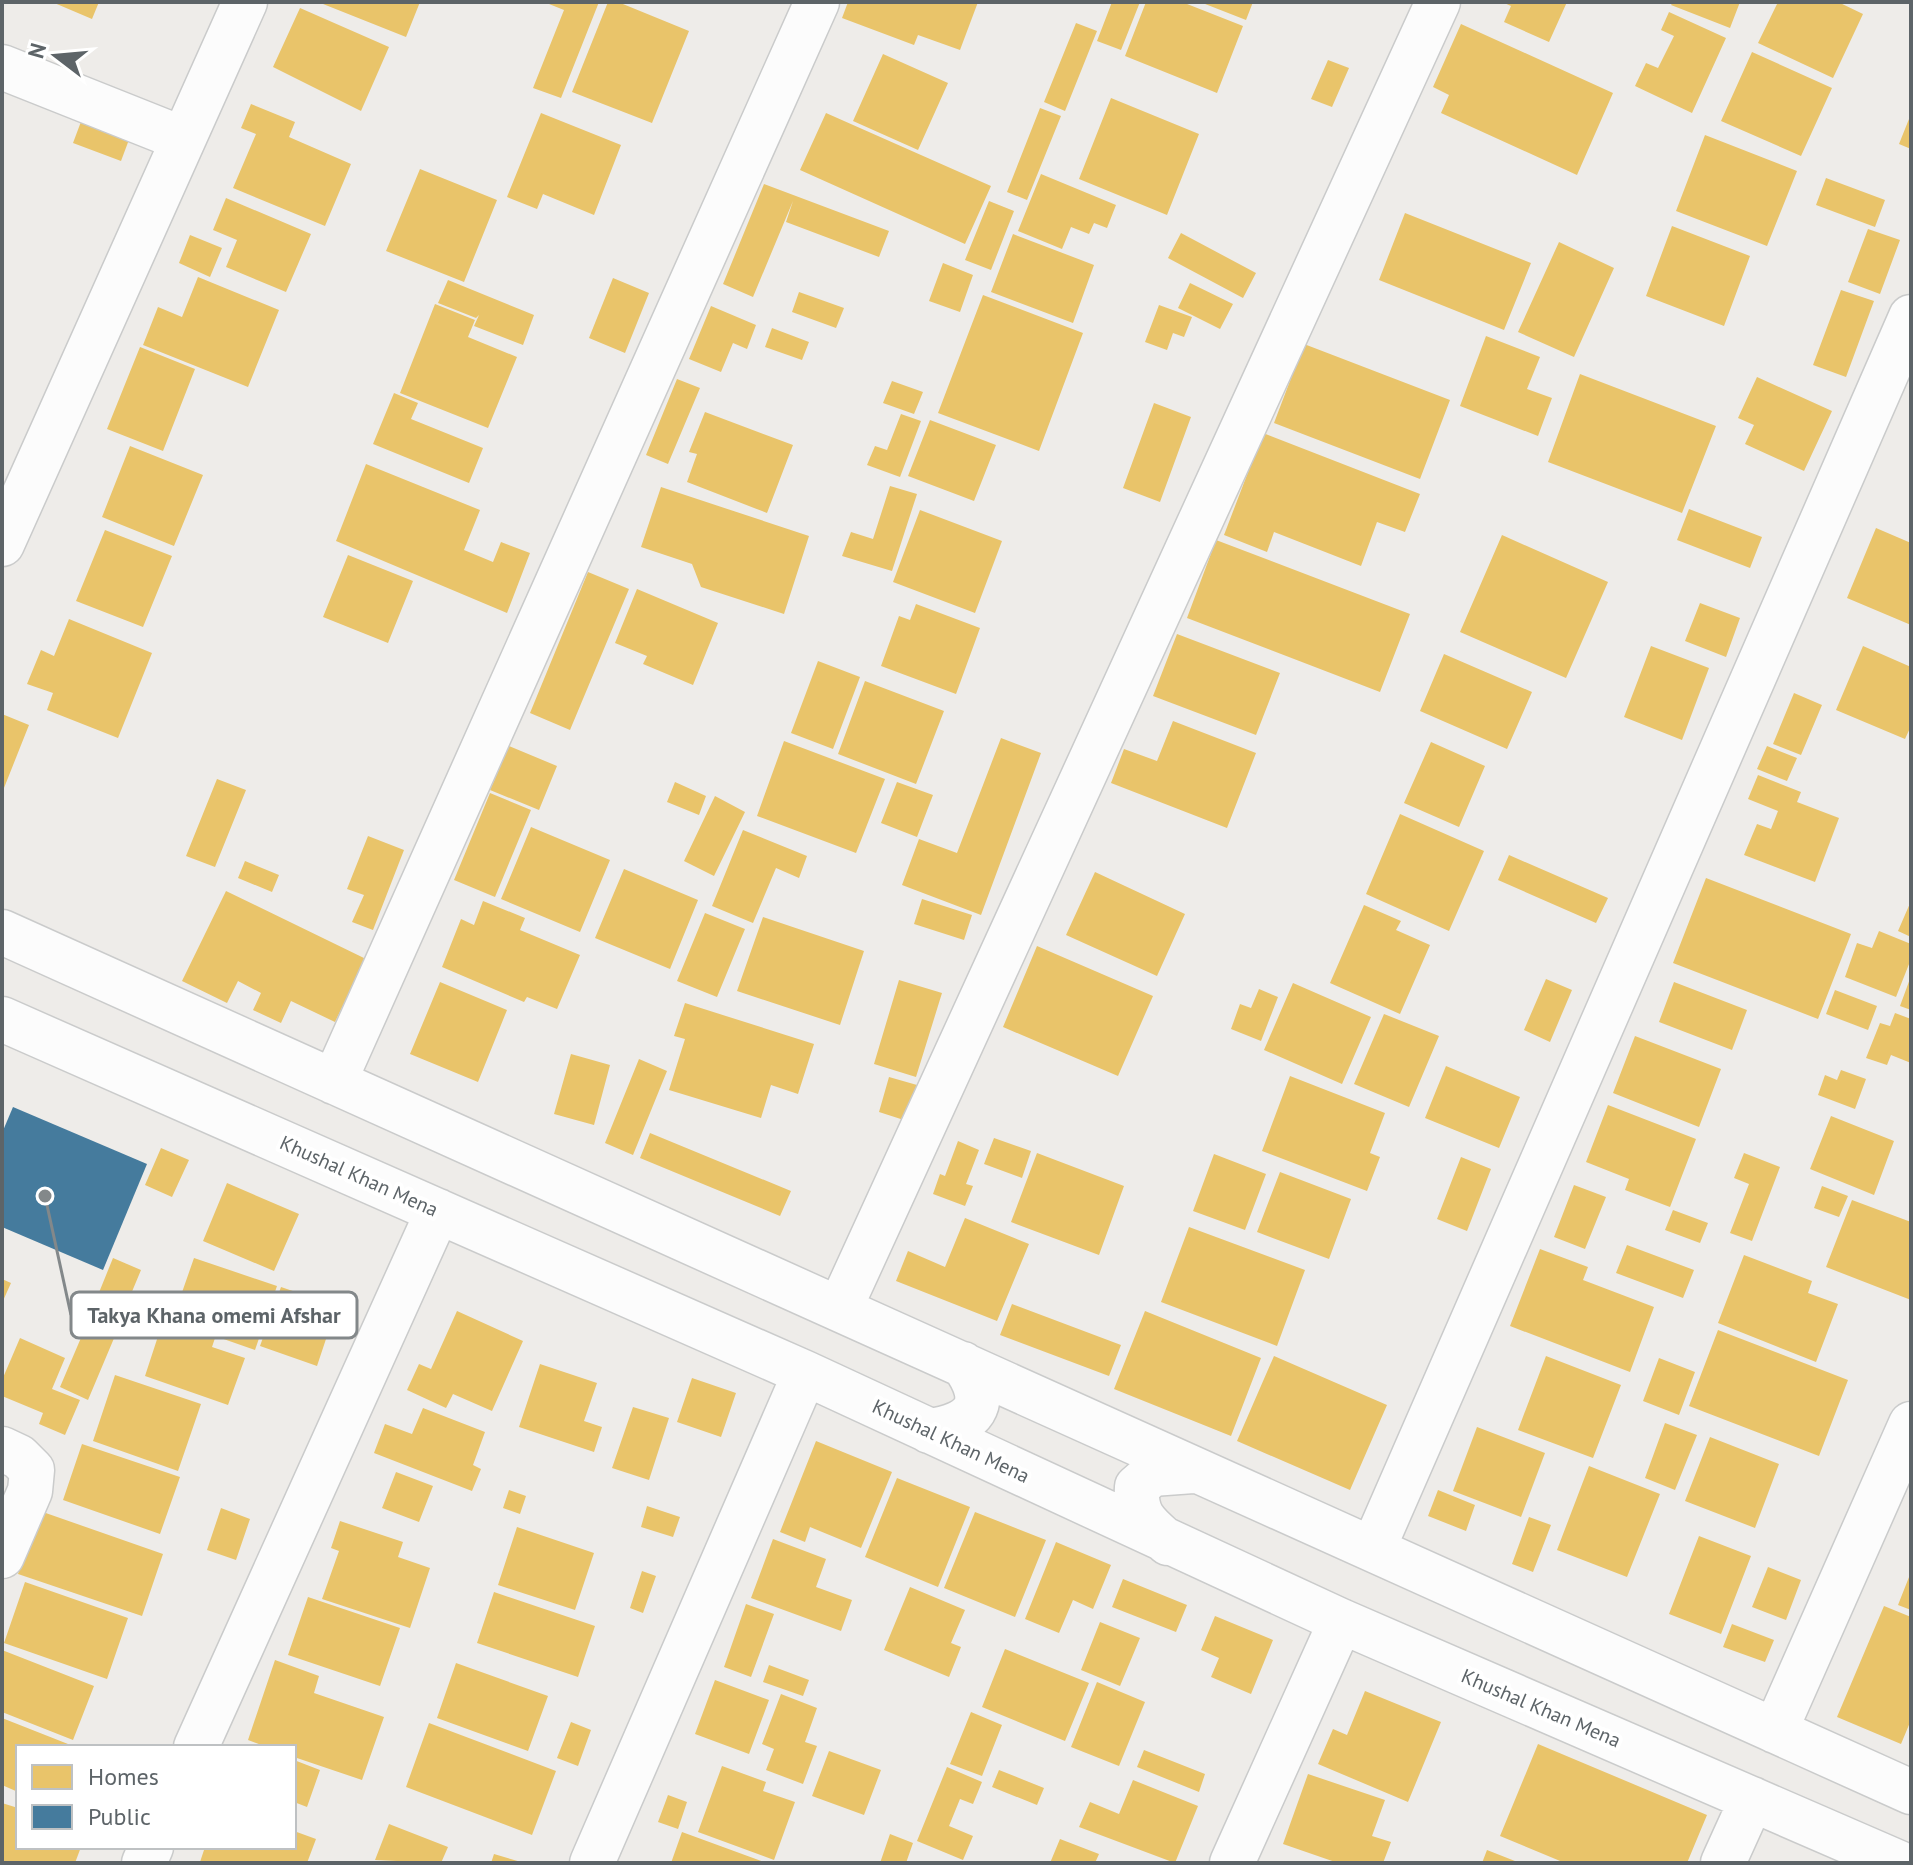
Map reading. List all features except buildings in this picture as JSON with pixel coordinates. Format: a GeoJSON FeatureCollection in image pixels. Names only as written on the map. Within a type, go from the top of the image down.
{"type":"FeatureCollection","features":[{"type":"Feature","properties":{"kind":"street"},"geometry":{"type":"LineString","coordinates":[[2,544],[245,2]]}},
{"type":"Feature","properties":{"kind":"street"},"geometry":{"type":"LineString","coordinates":[[334,1082],[817,2]]}},
{"type":"Feature","properties":{"kind":"street"},"geometry":{"type":"LineString","coordinates":[[840,1308],[1438,2]]}},
{"type":"Feature","properties":{"kind":"street"},"geometry":{"type":"LineString","coordinates":[[2,67],[183,139]]}},
{"type":"Feature","properties":{"kind":"street"},"geometry":{"type":"LineString","coordinates":[[1373,1549],[1911,317]]}},
{"type":"Feature","properties":{"kind":"street"},"geometry":{"type":"LineString","coordinates":[[2,932],[1911,1792]]}},
{"type":"Feature","properties":{"kind":"street","name":"Khushal Khan Mena"},"geometry":{"type":"LineString","coordinates":[[2,1019],[805,1373],[1341,1621],[1899,1863]]}},
{"type":"Feature","properties":{"kind":"street"},"geometry":{"type":"LineString","coordinates":[[197,1745],[438,1211]]}},
{"type":"Feature","properties":{"kind":"street"},"geometry":{"type":"LineString","coordinates":[[929,1431],[953,1428],[968,1420],[976,1407],[979,1394],[963,1364]]}},
{"type":"Feature","properties":{"kind":"street"},"geometry":{"type":"LineString","coordinates":[[592,1863],[805,1373]]}},
{"type":"Feature","properties":{"kind":"street"},"geometry":{"type":"LineString","coordinates":[[1775,1731],[1911,1424]]}},
{"type":"Feature","properties":{"kind":"street"},"geometry":{"type":"LineString","coordinates":[[2,1449],[19,1457],[32,1470],[30,1491],[2,1556]]}},
{"type":"Feature","properties":{"kind":"street"},"geometry":{"type":"LineString","coordinates":[[1169,1544],[1148,1525],[1135,1507],[1137,1487],[1152,1474],[1193,1471]]}},
{"type":"Feature","properties":{"kind":"street"},"geometry":{"type":"LineString","coordinates":[[1232,1863],[1341,1621]]}},
{"type":"Feature","properties":{"kind":"street"},"geometry":{"type":"LineString","coordinates":[[1723,1863],[1752,1799]]}},
{"type":"Feature","properties":{"kind":"place","name":"Takya Khana omemi Afshar"},"geometry":{"type":"Point","coordinates":[45,1196]}}]}
